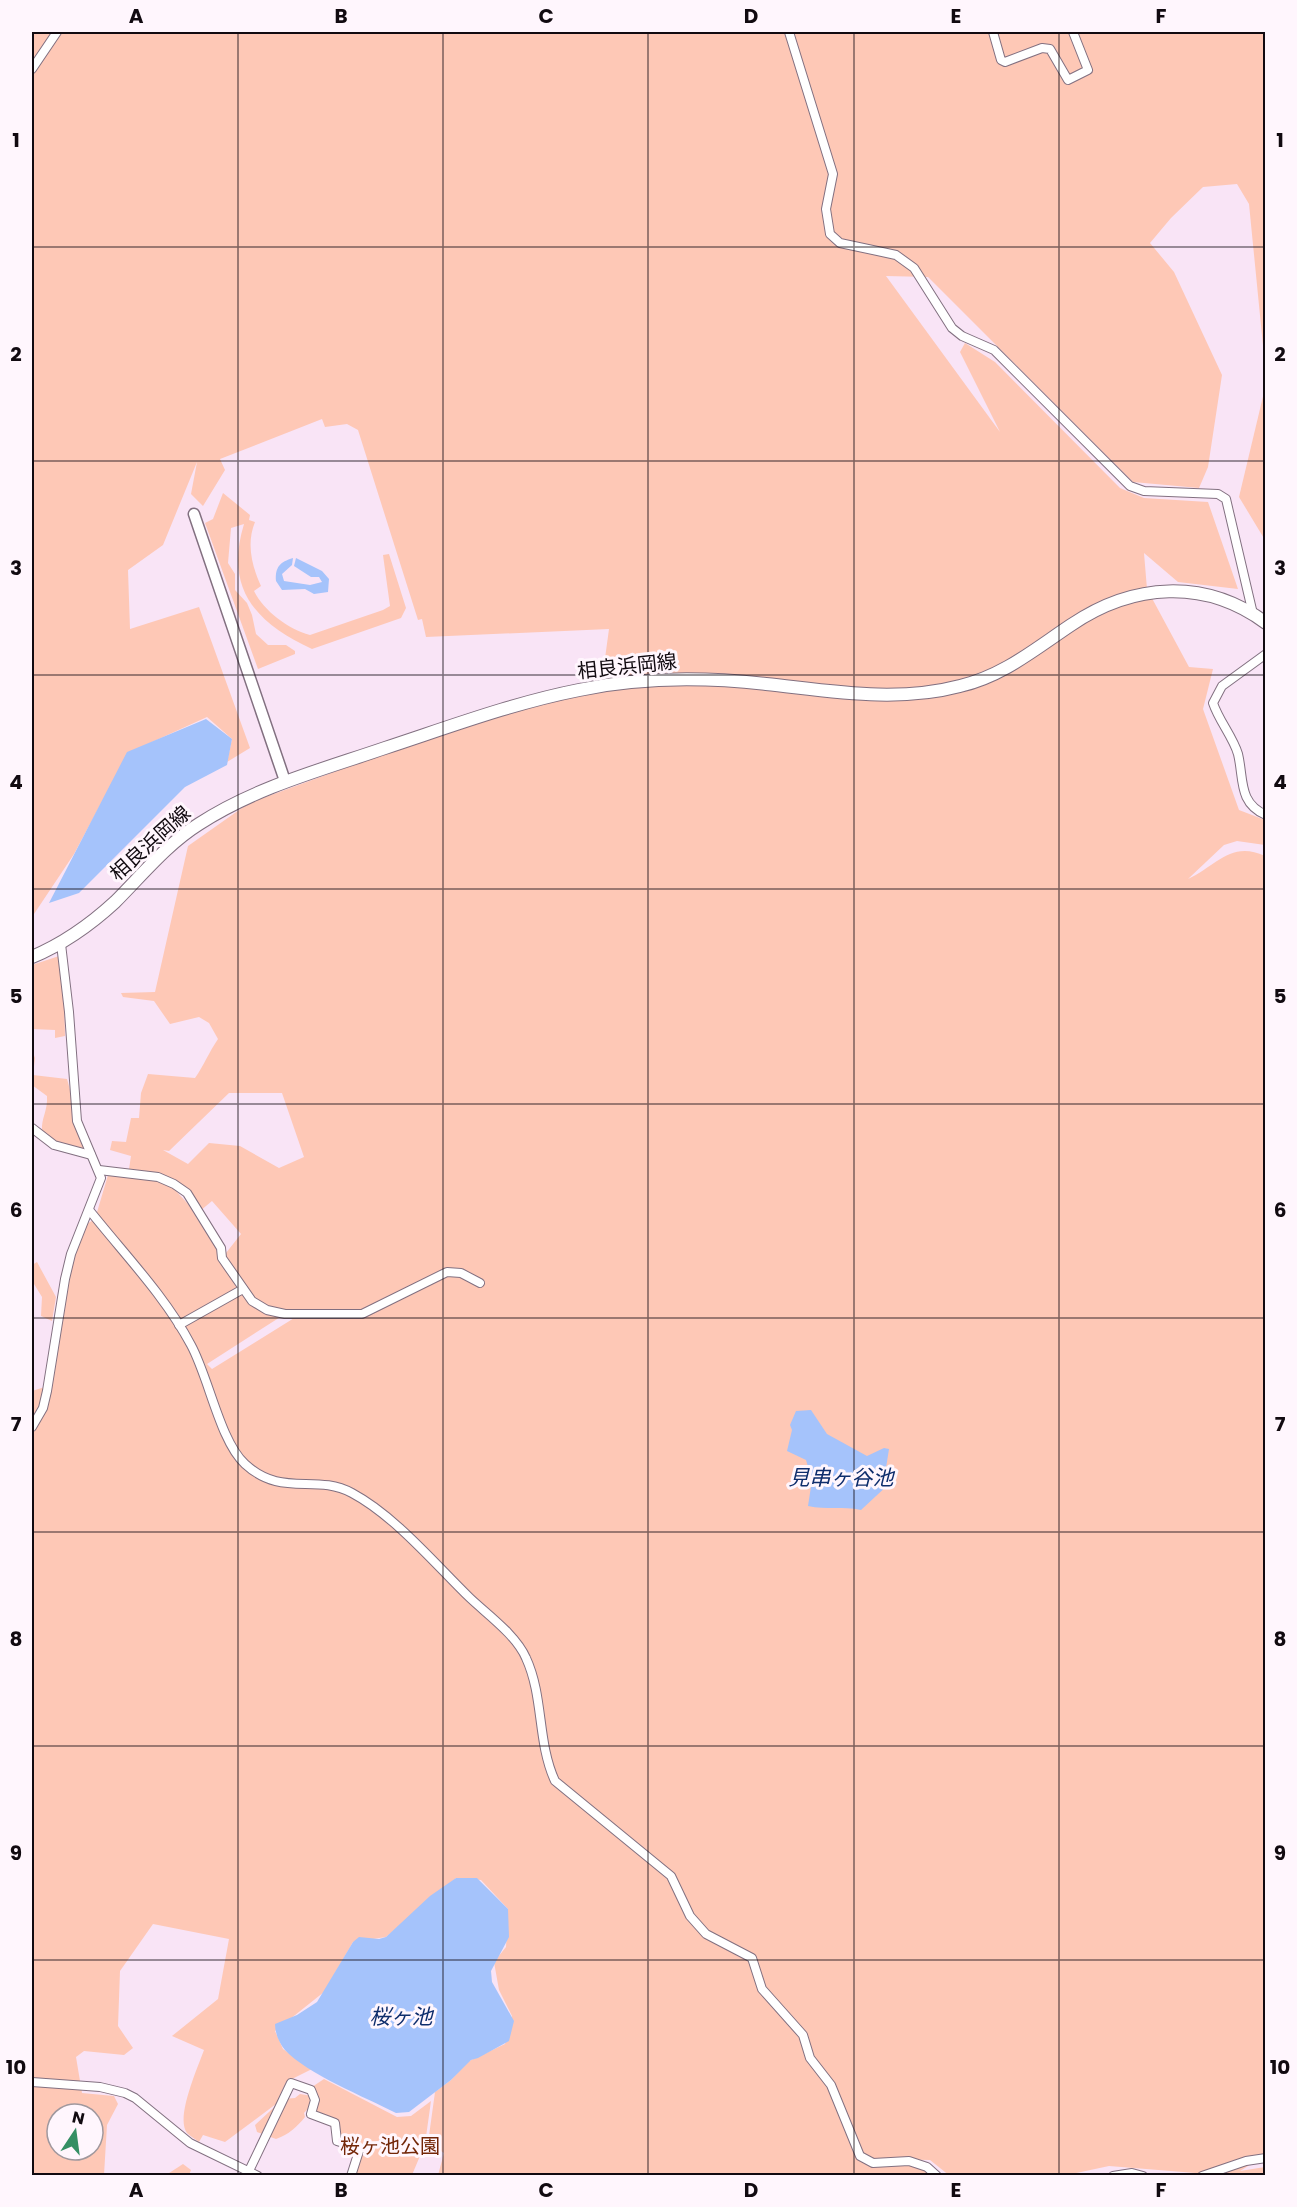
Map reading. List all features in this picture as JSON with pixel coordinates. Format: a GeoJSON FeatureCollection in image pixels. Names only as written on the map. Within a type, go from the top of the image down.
{"type":"FeatureCollection","features":[{"type":"Feature","properties":{"kind":"main road","name":"相良浜岡線"},"geometry":{"type":"LineString","coordinates":[[32,957],[61,944],[112,904],[195,826],[252,794],[285,781],[534,700],[603,685],[647,680],[694,679],[867,694],[927,693],[963,686],[995,675],[1088,614],[1130,597],[1150,592],[1191,592],[1221,598],[1266,623]]}},
{"type":"Feature","properties":{"kind":"street"},"geometry":{"type":"LineString","coordinates":[[32,69],[57,32]]}},
{"type":"Feature","properties":{"kind":"street"},"geometry":{"type":"LineString","coordinates":[[789,32],[833,174],[826,209],[830,234],[840,243],[896,255],[906,260],[914,268],[952,328],[962,336],[994,350],[1130,486],[1144,491],[1218,494],[1226,499],[1253,614]]}},
{"type":"Feature","properties":{"kind":"street"},"geometry":{"type":"LineString","coordinates":[[993,32],[1001,60],[1005,62],[1042,48],[1050,49],[1068,80],[1088,70],[1073,32]]}},
{"type":"Feature","properties":{"kind":"street"},"geometry":{"type":"LineString","coordinates":[[194,514],[285,781]]}},
{"type":"Feature","properties":{"kind":"street"},"geometry":{"type":"LineString","coordinates":[[1266,654],[1222,686],[1213,703],[1220,724],[1238,754],[1243,793],[1249,804],[1266,815]]}},
{"type":"Feature","properties":{"kind":"street"},"geometry":{"type":"LineString","coordinates":[[32,1427],[43,1408],[47,1391],[71,1254],[100,1184],[99,1170],[77,1121],[69,1012],[61,944]]}},
{"type":"Feature","properties":{"kind":"street"},"geometry":{"type":"LineString","coordinates":[[32,1128],[54,1145],[91,1155]]}},
{"type":"Feature","properties":{"kind":"street"},"geometry":{"type":"LineString","coordinates":[[99,1170],[158,1177],[187,1192],[221,1248],[222,1258],[243,1289],[252,1302],[267,1310],[285,1314],[362,1314],[447,1272],[461,1274],[480,1283]]}},
{"type":"Feature","properties":{"kind":"street"},"geometry":{"type":"LineString","coordinates":[[90,1211],[160,1296],[179,1325],[205,1374],[233,1450],[245,1464],[276,1483],[297,1486],[336,1486],[365,1501],[393,1524],[505,1631],[526,1656],[535,1684],[546,1761],[555,1781],[671,1875],[690,1916],[706,1934],[752,1958],[762,1989],[803,2035],[810,2058],[831,2085],[860,2156],[873,2163],[909,2161],[927,2167],[937,2175]]}},
{"type":"Feature","properties":{"kind":"street"},"geometry":{"type":"LineString","coordinates":[[179,1325],[243,1289]]}},
{"type":"Feature","properties":{"kind":"street"},"geometry":{"type":"LineString","coordinates":[[32,2082],[100,2086],[125,2093],[135,2098],[190,2143],[251,2174],[291,2083],[311,2090],[315,2100],[311,2114],[335,2123],[337,2141],[356,2147],[359,2151],[351,2175]]}},
{"type":"Feature","properties":{"kind":"street"},"geometry":{"type":"LineString","coordinates":[[1202,2175],[1246,2161],[1266,2158]]}},
{"type":"Feature","properties":{"kind":"street"},"geometry":{"type":"LineString","coordinates":[[1113,2175],[1132,2173],[1143,2175]]}},
{"type":"Feature","properties":{"kind":"green space"},"geometry":{"type":"Polygon","coordinates":[[[32,32],[1265,32],[1265,366],[1249,204],[1237,184],[1203,187],[1171,218],[1150,243],[1174,272],[1222,375],[1208,467],[1199,488],[1133,482],[928,277],[886,276],[1000,432],[960,352],[965,343],[995,362],[1120,488],[1144,498],[1208,502],[1238,589],[1178,582],[1144,553],[1147,589],[1189,667],[1213,669],[1203,709],[1239,810],[1265,820],[1265,845],[1237,841],[1224,845],[1188,879],[1233,853],[1243,851],[1265,856],[1266,2155],[1240,2171],[1265,2167],[1265,2175],[1220,2175],[1109,2166],[1067,2175],[950,2176],[930,2160],[881,2159],[923,2166],[935,2175],[480,2175],[483,2173],[479,2175],[438,2175],[444,2153],[428,2143],[435,2092],[451,2080],[467,2062],[505,2044],[512,2016],[499,1990],[494,1962],[506,1947],[508,1909],[481,1880],[456,1878],[386,1937],[353,1942],[324,1992],[275,2031],[283,2049],[312,2069],[286,2082],[276,2104],[225,2142],[203,2135],[199,2142],[187,2133],[184,2126],[186,2105],[204,2050],[172,2036],[218,1999],[229,1939],[153,1924],[120,1971],[118,2026],[133,2048],[124,2055],[84,2051],[76,2057],[82,2093],[114,2096],[118,2104],[107,2125],[105,2158],[105,2102],[45,2102],[45,2162],[105,2162],[104,2175],[32,2175],[32,1391],[48,1386],[76,1246],[85,1225],[95,1219],[108,1175],[167,1181],[188,1204],[222,1258],[241,1234],[212,1201],[200,1211],[170,1181],[153,1173],[129,1169],[131,1156],[110,1150],[112,1141],[126,1142],[131,1118],[139,1118],[141,1093],[148,1074],[195,1078],[218,1039],[209,1023],[199,1017],[170,1024],[154,1001],[123,997],[121,993],[155,992],[188,846],[249,803],[449,730],[588,688],[705,679],[603,673],[609,629],[426,637],[422,619],[418,620],[358,430],[347,424],[325,427],[322,419],[220,459],[225,470],[203,506],[191,494],[197,462],[163,545],[128,570],[130,629],[199,607],[250,748],[227,762],[232,739],[207,717],[128,753],[74,854],[32,917],[32,32]],[[229,1093],[169,1151],[163,1150],[188,1164],[209,1143],[240,1146],[279,1168],[304,1157],[282,1093],[229,1093]],[[285,1314],[207,1364],[212,1369],[299,1315],[285,1314]]]}},
{"type":"Feature","properties":{"kind":"green space"},"geometry":{"type":"Polygon","coordinates":[[[1265,388],[1266,540],[1239,497],[1265,388]]]}},
{"type":"Feature","properties":{"kind":"green space"},"geometry":{"type":"Polygon","coordinates":[[[223,493],[250,515],[249,520],[255,522],[251,538],[251,555],[261,586],[254,591],[270,612],[285,624],[310,635],[390,606],[383,555],[389,554],[406,608],[401,618],[312,649],[292,639],[275,628],[250,601],[242,585],[238,567],[244,524],[231,528],[228,563],[235,574],[235,590],[247,603],[256,634],[268,645],[286,645],[295,651],[295,654],[258,669],[205,523],[213,519],[223,493]]]}},
{"type":"Feature","properties":{"kind":"green space"},"geometry":{"type":"Polygon","coordinates":[[[59,956],[64,992],[65,1036],[55,1038],[55,1030],[32,1029],[32,965],[59,956]]]}},
{"type":"Feature","properties":{"kind":"green space"},"geometry":{"type":"Polygon","coordinates":[[[32,1050],[35,1058],[33,1075],[67,1079],[86,1147],[84,1152],[60,1146],[44,1135],[42,1126],[47,1096],[32,1085],[32,1050]]]}},
{"type":"Feature","properties":{"kind":"green space"},"geometry":{"type":"Polygon","coordinates":[[[37,1262],[56,1297],[52,1321],[41,1316],[42,1297],[34,1284],[32,1286],[32,1265],[37,1262]]]}},
{"type":"Feature","properties":{"kind":"green space","name":"桜ヶ池公園"},"geometry":{"type":"Polygon","coordinates":[[[324,2079],[397,2117],[411,2116],[431,2101],[425,2144],[412,2175],[353,2175],[359,2151],[336,2137],[335,2123],[313,2114],[312,2087],[324,2079]]]}},
{"type":"Feature","properties":{"kind":"green space"},"geometry":{"type":"Polygon","coordinates":[[[300,2094],[312,2096],[312,2104],[304,2113],[305,2117],[295,2127],[276,2139],[257,2132],[255,2125],[283,2099],[295,2098],[300,2094]]]}},
{"type":"Feature","properties":{"kind":"green space"},"geometry":{"type":"Polygon","coordinates":[[[183,2164],[191,2170],[189,2175],[166,2175],[183,2164]]]}},
{"type":"Feature","properties":{"kind":"water"},"geometry":{"type":"Polygon","coordinates":[[[293,558],[292,565],[282,574],[284,581],[310,585],[322,582],[319,577],[311,577],[294,566],[296,558],[322,571],[329,579],[328,592],[314,594],[305,589],[282,590],[276,581],[276,572],[282,563],[293,558]]]}},
{"type":"Feature","properties":{"kind":"water"},"geometry":{"type":"Polygon","coordinates":[[[206,719],[232,739],[227,765],[185,787],[79,893],[49,903],[127,752],[206,719]]]}},
{"type":"Feature","properties":{"kind":"water","name":"見串ヶ谷池"},"geometry":{"type":"Polygon","coordinates":[[[811,1410],[827,1434],[867,1456],[884,1448],[889,1449],[886,1468],[890,1483],[861,1510],[808,1506],[812,1480],[806,1460],[787,1451],[792,1430],[790,1425],[796,1411],[811,1410]]]}},
{"type":"Feature","properties":{"kind":"water","name":"桜ヶ池"},"geometry":{"type":"Polygon","coordinates":[[[456,1878],[477,1878],[508,1909],[509,1937],[491,1971],[492,1982],[514,2021],[509,2041],[471,2060],[451,2080],[409,2112],[396,2113],[307,2068],[285,2050],[275,2024],[297,2015],[317,2002],[353,1942],[359,1937],[379,1939],[386,1937],[430,1896],[456,1878]]]}}]}
